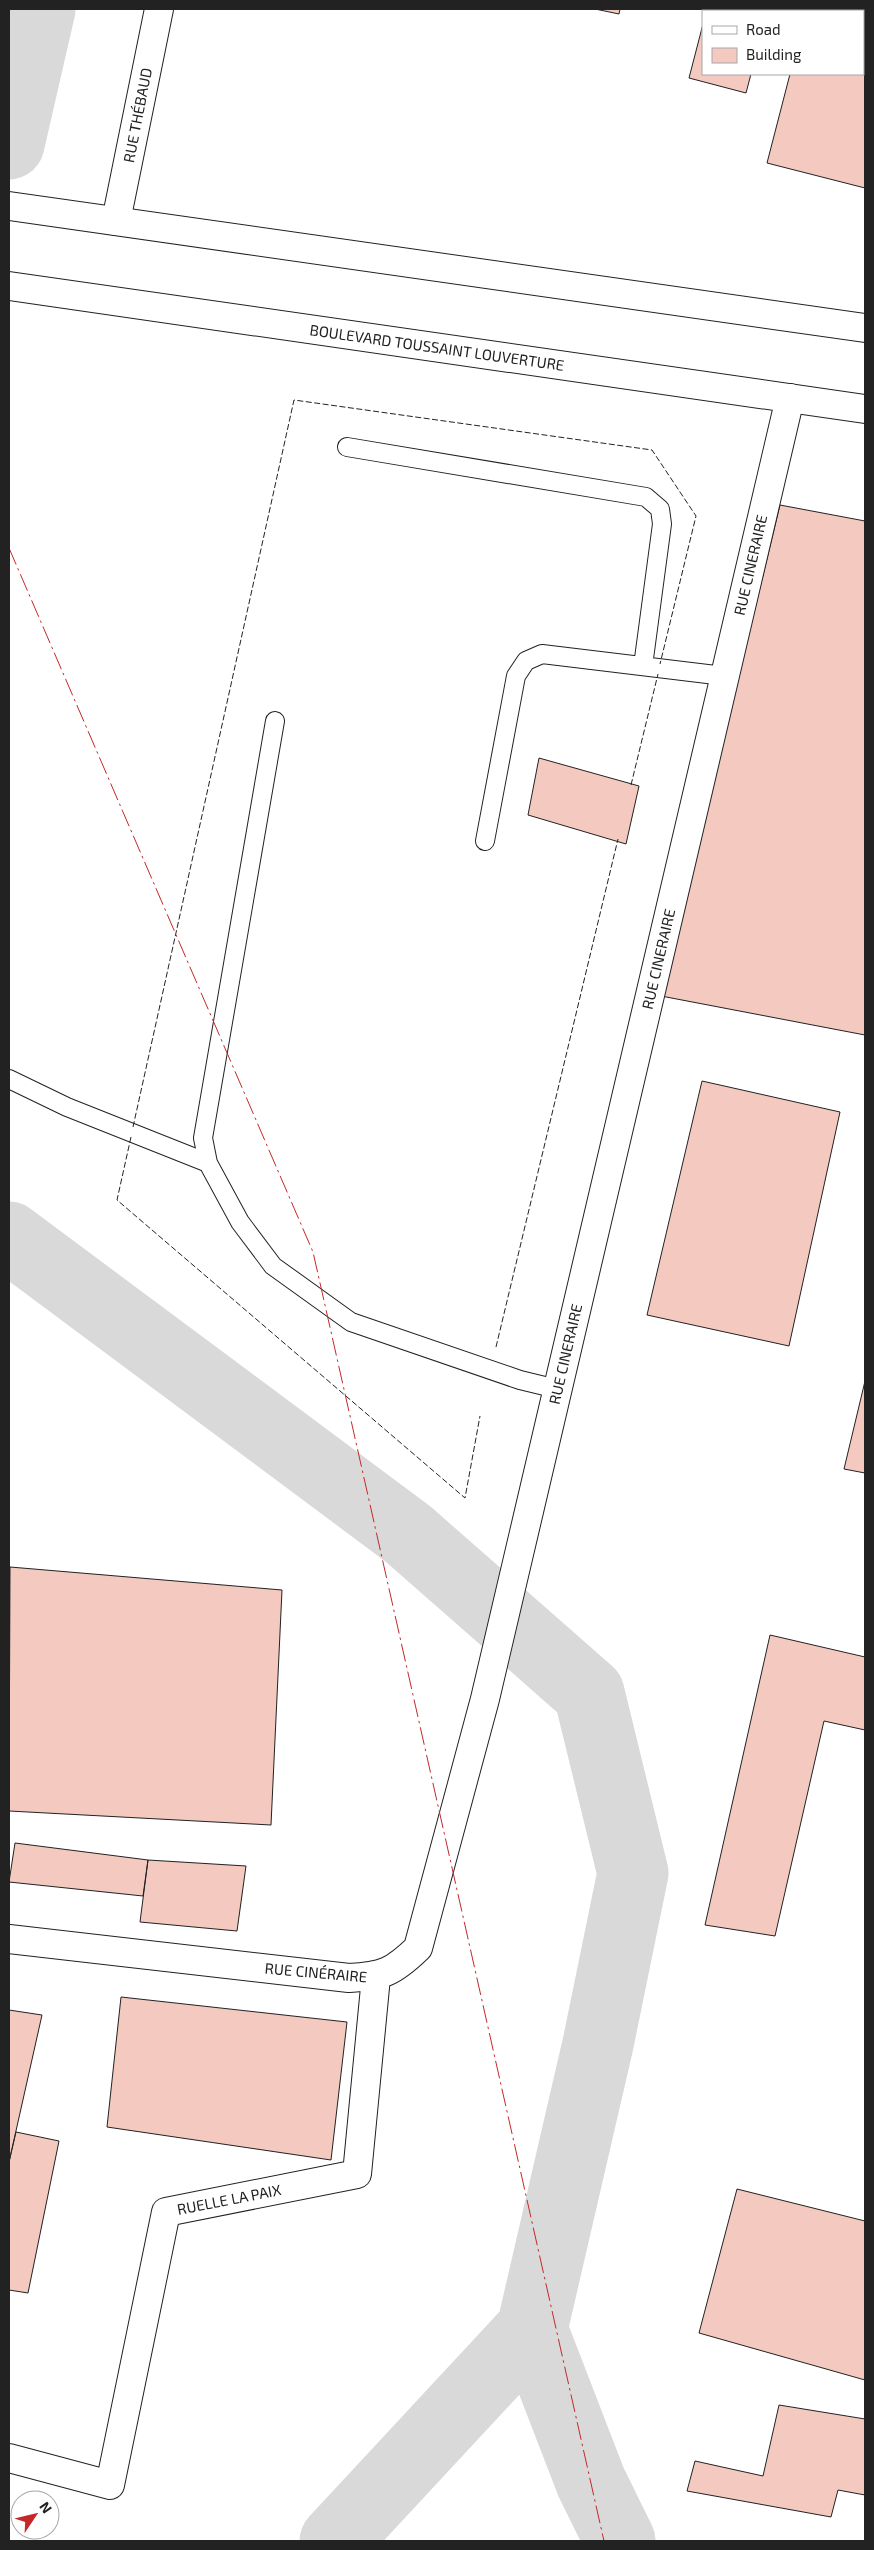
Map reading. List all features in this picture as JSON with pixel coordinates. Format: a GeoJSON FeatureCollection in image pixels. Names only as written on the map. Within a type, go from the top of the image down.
{"type":"FeatureCollection","features":[{"type":"Feature","properties":{"kind":"street","name":"RUE THÉBAUD"},"geometry":{"type":"LineString","coordinates":[[116,221],[158,9]]}},
{"type":"Feature","properties":{"kind":"street"},"geometry":{"type":"LineString","coordinates":[[9,206],[865,328]]}},
{"type":"Feature","properties":{"kind":"street","name":"BOULEVARD TOUSSAINT LOUVERTURE"},"geometry":{"type":"LineString","coordinates":[[9,286],[865,409]]}},
{"type":"Feature","properties":{"kind":"street","name":"RUE CINERAIRE"},"geometry":{"type":"LineString","coordinates":[[484,1699],[790,398]]}},
{"type":"Feature","properties":{"kind":"street","name":"RUE CINÉRAIRE"},"geometry":{"type":"LineString","coordinates":[[9,1939],[349,1978],[376,1977],[399,1966],[418,1948],[484,1699]]}},
{"type":"Feature","properties":{"kind":"street","name":"RUELLE LA PAIX"},"geometry":{"type":"LineString","coordinates":[[9,2458],[110,2485],[166,2212],[357,2174],[376,1977]]}},
{"type":"Feature","properties":{"kind":"lane"},"geometry":{"type":"LineString","coordinates":[[347,447],[646,497],[660,509],[662,524],[642,666]]}},
{"type":"Feature","properties":{"kind":"lane"},"geometry":{"type":"LineString","coordinates":[[485,841],[516,676],[526,661],[542,654],[724,676]]}},
{"type":"Feature","properties":{"kind":"lane"},"geometry":{"type":"LineString","coordinates":[[275,721],[203,1138],[208,1163],[240,1222],[274,1266],[351,1322],[520,1380],[556,1389]]}},
{"type":"Feature","properties":{"kind":"lane"},"geometry":{"type":"LineString","coordinates":[[9,1079],[67,1107],[208,1163]]}},
{"type":"Feature","properties":{"kind":"building"},"geometry":{"type":"Polygon","coordinates":[[[595,9],[620,9],[619,14],[595,9]]]}},
{"type":"Feature","properties":{"kind":"building"},"geometry":{"type":"Polygon","coordinates":[[[707,9],[768,9],[768,10],[707,9]]]}},
{"type":"Feature","properties":{"kind":"building"},"geometry":{"type":"Polygon","coordinates":[[[865,9],[865,188],[767,163],[790,75],[864,75],[864,10],[806,10],[865,9]]]}},
{"type":"Feature","properties":{"kind":"building"},"geometry":{"type":"Polygon","coordinates":[[[702,28],[702,75],[751,75],[746,93],[689,78],[702,28]]]}},
{"type":"Feature","properties":{"kind":"building"},"geometry":{"type":"Polygon","coordinates":[[[780,505],[865,521],[865,1035],[661,996],[780,505]]]}},
{"type":"Feature","properties":{"kind":"building"},"geometry":{"type":"Polygon","coordinates":[[[539,758],[639,786],[626,844],[528,815],[539,758]]]}},
{"type":"Feature","properties":{"kind":"building"},"geometry":{"type":"Polygon","coordinates":[[[702,1081],[840,1112],[789,1346],[647,1315],[702,1081]]]}},
{"type":"Feature","properties":{"kind":"building"},"geometry":{"type":"Polygon","coordinates":[[[865,1381],[865,1473],[844,1469],[865,1381]]]}},
{"type":"Feature","properties":{"kind":"building"},"geometry":{"type":"Polygon","coordinates":[[[10,1567],[282,1590],[271,1825],[9,1811],[10,1567]]]}},
{"type":"Feature","properties":{"kind":"building"},"geometry":{"type":"Polygon","coordinates":[[[770,1635],[865,1657],[865,1730],[824,1721],[775,1936],[705,1925],[770,1635]]]}},
{"type":"Feature","properties":{"kind":"building"},"geometry":{"type":"Polygon","coordinates":[[[15,1843],[148,1860],[143,1896],[9,1882],[15,1843]]]}},
{"type":"Feature","properties":{"kind":"building"},"geometry":{"type":"Polygon","coordinates":[[[148,1860],[246,1866],[237,1931],[140,1922],[148,1860]]]}},
{"type":"Feature","properties":{"kind":"building"},"geometry":{"type":"Polygon","coordinates":[[[121,1997],[347,2022],[331,2160],[107,2127],[121,1997]]]}},
{"type":"Feature","properties":{"kind":"building"},"geometry":{"type":"Polygon","coordinates":[[[9,2010],[42,2015],[9,2162],[9,2010]]]}},
{"type":"Feature","properties":{"kind":"building"},"geometry":{"type":"Polygon","coordinates":[[[16,2132],[59,2141],[28,2293],[9,2290],[9,2162],[16,2132]]]}},
{"type":"Feature","properties":{"kind":"building"},"geometry":{"type":"Polygon","coordinates":[[[737,2189],[865,2221],[865,2380],[699,2333],[737,2189]]]}},
{"type":"Feature","properties":{"kind":"building"},"geometry":{"type":"Polygon","coordinates":[[[779,2405],[865,2419],[865,2495],[838,2490],[831,2517],[687,2491],[695,2461],[763,2476],[779,2405]]]}},
{"type":"Feature","properties":{"kind":"waterway"},"geometry":{"type":"LineString","coordinates":[[9,144],[40,9]]}},
{"type":"Feature","properties":{"kind":"waterway"},"geometry":{"type":"LineString","coordinates":[[9,1237],[408,1534],[589,1693],[633,1873],[598,2044],[532,2329],[591,2482],[620,2541]]}},
{"type":"Feature","properties":{"kind":"waterway"},"geometry":{"type":"LineString","coordinates":[[335,2541],[532,2329]]}},
{"type":"Feature","properties":{"kind":"fence"},"geometry":{"type":"LineString","coordinates":[[133,1127],[294,400],[652,450],[696,516],[660,664]]}},
{"type":"Feature","properties":{"kind":"fence"},"geometry":{"type":"LineString","coordinates":[[631,785],[658,674]]}},
{"type":"Feature","properties":{"kind":"fence"},"geometry":{"type":"LineString","coordinates":[[496,1347],[618,839]]}},
{"type":"Feature","properties":{"kind":"fence"},"geometry":{"type":"LineString","coordinates":[[131,1137],[117,1200],[465,1498],[480,1416]]}},
{"type":"Feature","properties":{"kind":"power"},"geometry":{"type":"LineString","coordinates":[[9,548],[313,1252],[604,2541]]}}]}
